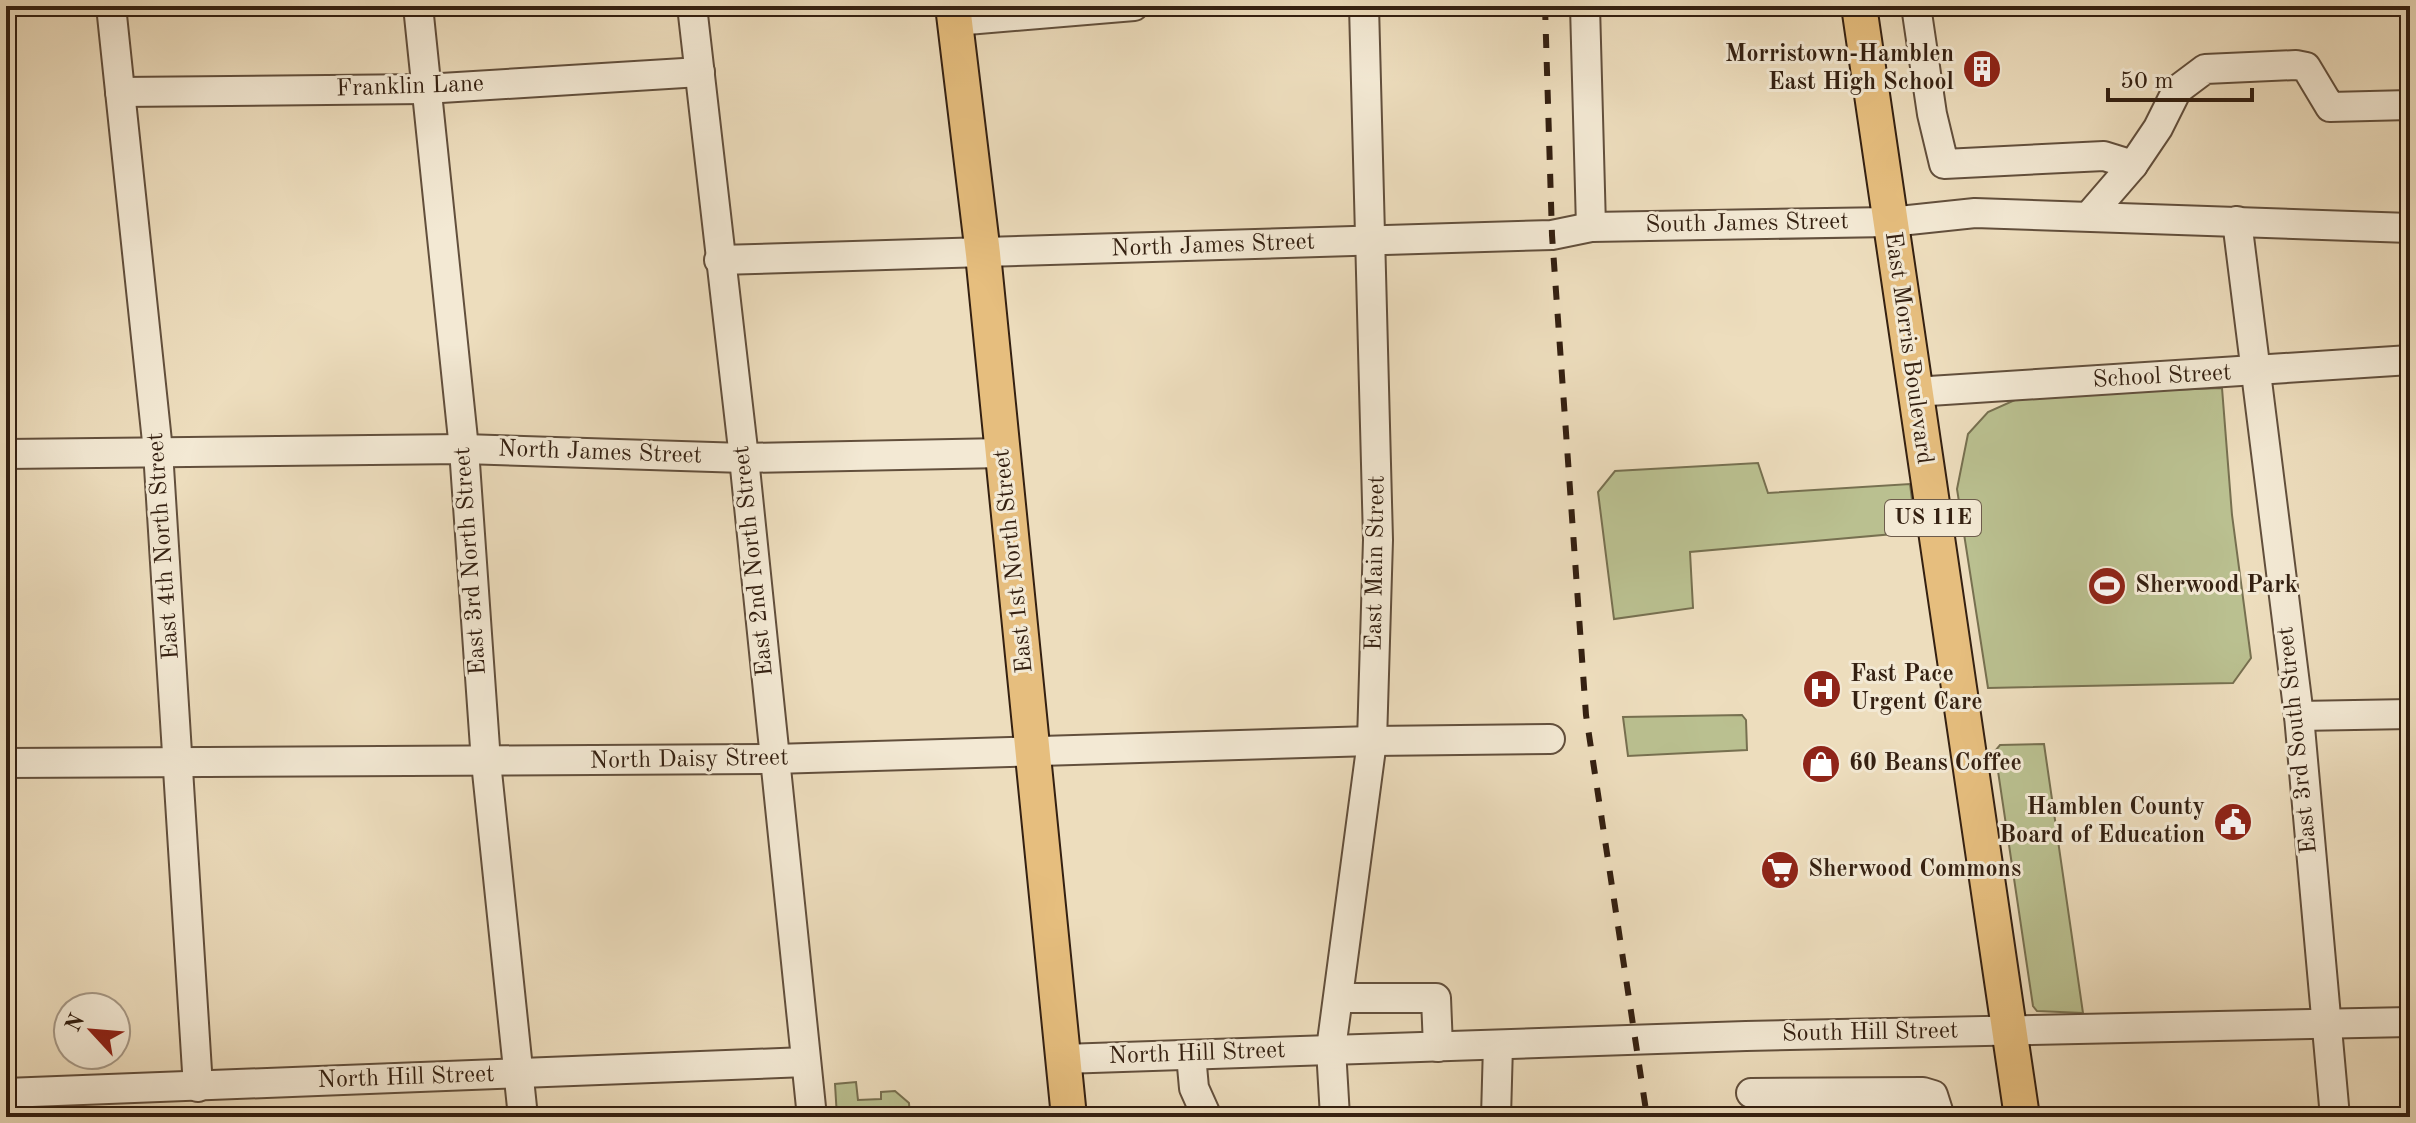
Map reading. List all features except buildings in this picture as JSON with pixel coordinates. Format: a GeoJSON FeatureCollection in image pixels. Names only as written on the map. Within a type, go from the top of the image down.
{"type":"FeatureCollection","features":[{"type":"Feature","properties":{"kind":"main road","name":"East Morris Boulevard"},"geometry":{"type":"LineString","coordinates":[[1859,6],[2022,1117]]}},
{"type":"Feature","properties":{"kind":"main road","name":"East 1st North Street"},"geometry":{"type":"LineString","coordinates":[[954,13],[983,254],[1069,1117]]}},
{"type":"Feature","properties":{"kind":"street","name":"East 4th North Street"},"geometry":{"type":"LineString","coordinates":[[111,6],[158,451],[198,1087]]}},
{"type":"Feature","properties":{"kind":"street","name":"East 3rd North Street"},"geometry":{"type":"LineString","coordinates":[[418,6],[464,449],[486,762],[523,1117]]}},
{"type":"Feature","properties":{"kind":"street","name":"East 2nd North Street"},"geometry":{"type":"LineString","coordinates":[[692,6],[744,458],[812,1117]]}},
{"type":"Feature","properties":{"kind":"street"},"geometry":{"type":"LineString","coordinates":[[954,13],[1134,6]]}},
{"type":"Feature","properties":{"kind":"street","name":"East Main Street"},"geometry":{"type":"LineString","coordinates":[[1335,1117],[1331,1049],[1372,741],[1378,540],[1364,6]]}},
{"type":"Feature","properties":{"kind":"street"},"geometry":{"type":"LineString","coordinates":[[1585,6],[1591,227]]}},
{"type":"Feature","properties":{"kind":"street"},"geometry":{"type":"LineString","coordinates":[[1916,6],[1932,114],[1944,164],[2104,156],[2133,165]]}},
{"type":"Feature","properties":{"kind":"street"},"geometry":{"type":"LineString","coordinates":[[2089,216],[2133,165],[2158,128],[2177,90],[2205,69],[2296,65],[2306,67],[2330,107],[2410,105]]}},
{"type":"Feature","properties":{"kind":"street","name":"Franklin Lane"},"geometry":{"type":"LineString","coordinates":[[120,92],[425,89],[700,72]]}},
{"type":"Feature","properties":{"kind":"street","name":"South James Street"},"geometry":{"type":"LineString","coordinates":[[1371,241],[1552,235],[1591,227],[1890,222],[1975,213],[2410,228]]}},
{"type":"Feature","properties":{"kind":"street","name":"East 3rd South Street"},"geometry":{"type":"LineString","coordinates":[[2237,221],[2253,372],[2299,716],[2335,1117]]}},
{"type":"Feature","properties":{"kind":"street","name":"North James Street"},"geometry":{"type":"LineString","coordinates":[[719,260],[1371,241]]}},
{"type":"Feature","properties":{"kind":"street","name":"School Street"},"geometry":{"type":"LineString","coordinates":[[1914,392],[2410,360]]}},
{"type":"Feature","properties":{"kind":"street","name":"North James Street"},"geometry":{"type":"LineString","coordinates":[[6,454],[464,449],[744,458],[1003,453]]}},
{"type":"Feature","properties":{"kind":"street"},"geometry":{"type":"LineString","coordinates":[[2299,716],[2410,714]]}},
{"type":"Feature","properties":{"kind":"street","name":"North Daisy Street"},"geometry":{"type":"LineString","coordinates":[[6,763],[774,759],[1034,754],[1372,741],[1550,739]]}},
{"type":"Feature","properties":{"kind":"street"},"geometry":{"type":"LineString","coordinates":[[1339,998],[1436,998],[1438,1047]]}},
{"type":"Feature","properties":{"kind":"street","name":"South Hill Street"},"geometry":{"type":"LineString","coordinates":[[1331,1049],[2410,1022]]}},
{"type":"Feature","properties":{"kind":"street"},"geometry":{"type":"LineString","coordinates":[[1496,1117],[1498,1045]]}},
{"type":"Feature","properties":{"kind":"street","name":"North Hill Street"},"geometry":{"type":"LineString","coordinates":[[1063,1059],[1331,1049]]}},
{"type":"Feature","properties":{"kind":"street"},"geometry":{"type":"LineString","coordinates":[[1191,1055],[1194,1088],[1207,1117]]}},
{"type":"Feature","properties":{"kind":"street","name":"North Hill Street"},"geometry":{"type":"LineString","coordinates":[[6,1093],[806,1062]]}},
{"type":"Feature","properties":{"kind":"street"},"geometry":{"type":"LineString","coordinates":[[1751,1093],[1808,1105],[1923,1092],[1933,1095],[1940,1117]]}},
{"type":"Feature","properties":{"kind":"green space","name":"Sherwood Park"},"geometry":{"type":"Polygon","coordinates":[[[2222,388],[2232,515],[2251,658],[2233,683],[1988,688],[1957,489],[1968,434],[1988,412],[2026,395],[2222,388]]]}},
{"type":"Feature","properties":{"kind":"green space"},"geometry":{"type":"Polygon","coordinates":[[[1758,463],[1768,493],[1910,484],[1916,532],[1690,552],[1693,608],[1614,619],[1598,492],[1615,471],[1758,463]]]}},
{"type":"Feature","properties":{"kind":"green space"},"geometry":{"type":"Polygon","coordinates":[[[1742,715],[1746,720],[1747,750],[1628,756],[1623,717],[1742,715]]]}},
{"type":"Feature","properties":{"kind":"green space"},"geometry":{"type":"Polygon","coordinates":[[[2044,744],[2083,1013],[2037,1011],[2033,1006],[1995,751],[2000,745],[2044,744]]]}},
{"type":"Feature","properties":{"kind":"green space"},"geometry":{"type":"Polygon","coordinates":[[[856,1082],[858,1100],[881,1099],[881,1092],[895,1091],[909,1103],[910,1117],[837,1117],[835,1084],[856,1082]]]}},
{"type":"Feature","properties":{"kind":"railway"},"geometry":{"type":"LineString","coordinates":[[1545,6],[1552,235],[1586,715],[1647,1117]]}},
{"type":"Feature","properties":{"kind":"place","name":"Morristown-Hamblen East High School"},"geometry":{"type":"Point","coordinates":[1982,69]}},
{"type":"Feature","properties":{"kind":"place","name":"Sherwood Park"},"geometry":{"type":"Point","coordinates":[2107,586]}},
{"type":"Feature","properties":{"kind":"place","name":"Fast Pace Urgent Care"},"geometry":{"type":"Point","coordinates":[1822,689]}},
{"type":"Feature","properties":{"kind":"place","name":"60 Beans Coffee"},"geometry":{"type":"Point","coordinates":[1821,764]}},
{"type":"Feature","properties":{"kind":"place","name":"Hamblen County Board of Education"},"geometry":{"type":"Point","coordinates":[2233,822]}},
{"type":"Feature","properties":{"kind":"place","name":"Sherwood Commons"},"geometry":{"type":"Point","coordinates":[1780,870]}}]}
